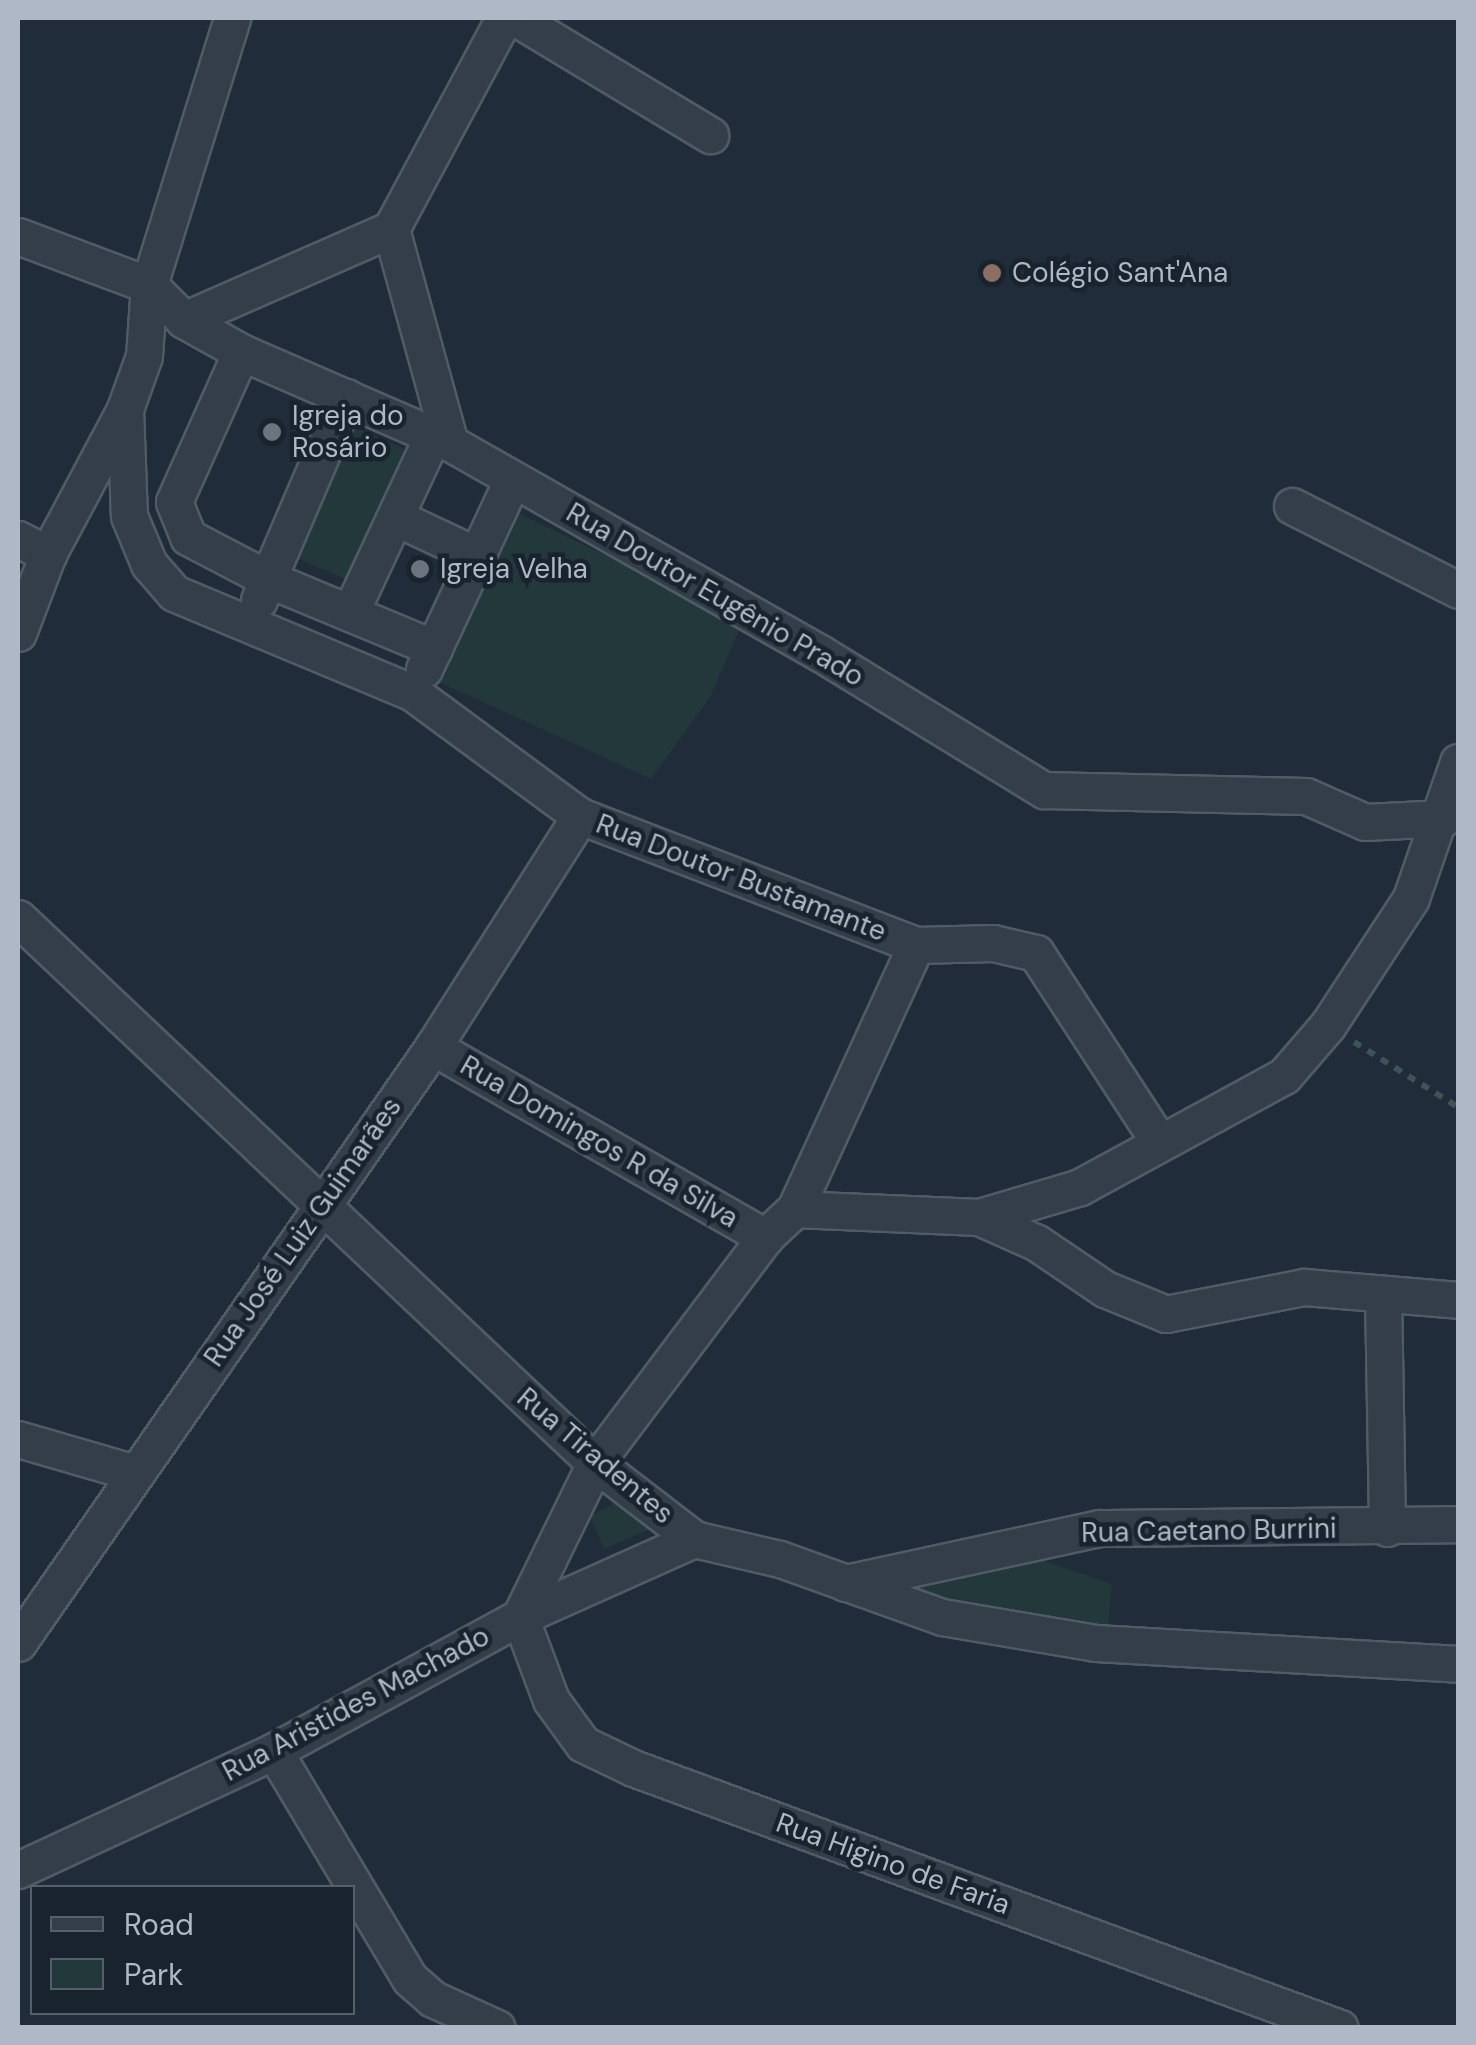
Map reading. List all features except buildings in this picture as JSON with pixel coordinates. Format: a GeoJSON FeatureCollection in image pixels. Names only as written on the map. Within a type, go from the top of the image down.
{"type":"FeatureCollection","features":[{"type":"Feature","properties":{"kind":"street"},"geometry":{"type":"LineString","coordinates":[[18,633],[32,547],[125,409],[144,356],[149,285],[232,18]]}},
{"type":"Feature","properties":{"kind":"street"},"geometry":{"type":"LineString","coordinates":[[184,320],[391,229],[504,18]]}},
{"type":"Feature","properties":{"kind":"street"},"geometry":{"type":"LineString","coordinates":[[516,18],[710,134]]}},
{"type":"Feature","properties":{"kind":"street"},"geometry":{"type":"LineString","coordinates":[[350,613],[395,517],[442,439],[391,229]]}},
{"type":"Feature","properties":{"kind":"street","name":"Rua Doutor Eugênio Prado"},"geometry":{"type":"LineString","coordinates":[[18,236],[149,285],[184,320],[241,352],[442,439],[820,653],[1044,790],[1306,796],[1365,822],[1444,818]]}},
{"type":"Feature","properties":{"kind":"street"},"geometry":{"type":"LineString","coordinates":[[241,352],[174,502],[188,537],[268,579],[434,648]]}},
{"type":"Feature","properties":{"kind":"street"},"geometry":{"type":"LineString","coordinates":[[249,624],[346,397]]}},
{"type":"Feature","properties":{"kind":"street","name":"Rua Doutor Bustamante"},"geometry":{"type":"LineString","coordinates":[[125,409],[130,516],[150,564],[174,593],[412,693],[580,816],[916,945],[993,943],[1036,952],[1159,1142]]}},
{"type":"Feature","properties":{"kind":"street"},"geometry":{"type":"LineString","coordinates":[[412,693],[512,480]]}},
{"type":"Feature","properties":{"kind":"street"},"geometry":{"type":"LineString","coordinates":[[1292,506],[1458,590]]}},
{"type":"Feature","properties":{"kind":"street"},"geometry":{"type":"LineString","coordinates":[[395,517],[478,556]]}},
{"type":"Feature","properties":{"kind":"street"},"geometry":{"type":"LineString","coordinates":[[796,1209],[979,1217],[1080,1187],[1284,1076],[1328,1025],[1411,898],[1444,818],[1458,762]]}},
{"type":"Feature","properties":{"kind":"street","name":"Rua José Luiz Guimarães"},"geometry":{"type":"LineString","coordinates":[[18,1643],[433,1046],[580,816]]}},
{"type":"Feature","properties":{"kind":"street","name":"Rua Tiradentes"},"geometry":{"type":"LineString","coordinates":[[18,918],[319,1208],[595,1463],[694,1539],[734,1545],[942,1617],[1096,1643],[1458,1664]]}},
{"type":"Feature","properties":{"kind":"street"},"geometry":{"type":"LineString","coordinates":[[520,1617],[595,1463],[765,1237],[796,1209],[916,945]]}},
{"type":"Feature","properties":{"kind":"street","name":"Rua Domingos R da Silva"},"geometry":{"type":"LineString","coordinates":[[433,1046],[765,1237]]}},
{"type":"Feature","properties":{"kind":"street"},"geometry":{"type":"LineString","coordinates":[[979,1217],[1037,1244],[1105,1288],[1166,1314],[1304,1287],[1458,1300]]}},
{"type":"Feature","properties":{"kind":"street"},"geometry":{"type":"LineString","coordinates":[[1383,1294],[1388,1528]]}},
{"type":"Feature","properties":{"kind":"street"},"geometry":{"type":"LineString","coordinates":[[18,1439],[135,1474]]}},
{"type":"Feature","properties":{"kind":"street","name":"Rua Caetano Burrini"},"geometry":{"type":"LineString","coordinates":[[844,1583],[1100,1528],[1388,1528],[1458,1524]]}},
{"type":"Feature","properties":{"kind":"street","name":"Rua Aristides Machado"},"geometry":{"type":"LineString","coordinates":[[18,1870],[274,1751],[520,1617],[694,1539]]}},
{"type":"Feature","properties":{"kind":"street","name":"Rua Higino de Faria"},"geometry":{"type":"LineString","coordinates":[[520,1617],[551,1700],[583,1744],[633,1768],[1340,2027]]}},
{"type":"Feature","properties":{"kind":"street"},"geometry":{"type":"LineString","coordinates":[[274,1751],[354,1885]]}},
{"type":"Feature","properties":{"kind":"street"},"geometry":{"type":"LineString","coordinates":[[355,1887],[410,1979],[434,1999],[497,2028]]}},
{"type":"Feature","properties":{"kind":"path"},"geometry":{"type":"LineString","coordinates":[[1328,1025],[1458,1107]]}},
{"type":"Feature","properties":{"kind":"green space"},"geometry":{"type":"Polygon","coordinates":[[[351,426],[405,449],[349,581],[295,558],[351,426]]]}},
{"type":"Feature","properties":{"kind":"green space"},"geometry":{"type":"Polygon","coordinates":[[[518,513],[743,622],[710,697],[651,779],[439,682],[518,513]]]}},
{"type":"Feature","properties":{"kind":"green space"},"geometry":{"type":"Polygon","coordinates":[[[623,1499],[660,1525],[604,1549],[590,1516],[623,1499]]]}},
{"type":"Feature","properties":{"kind":"green space"},"geometry":{"type":"Polygon","coordinates":[[[1028,1555],[1112,1584],[1107,1640],[895,1599],[915,1570],[1028,1555]]]}},
{"type":"Feature","properties":{"kind":"place","name":"Colégio Sant'Ana"},"geometry":{"type":"Point","coordinates":[992,273]}},
{"type":"Feature","properties":{"kind":"place","name":"Igreja do Rosário"},"geometry":{"type":"Point","coordinates":[272,432]}},
{"type":"Feature","properties":{"kind":"place","name":"Igreja Velha"},"geometry":{"type":"Point","coordinates":[420,569]}}]}
